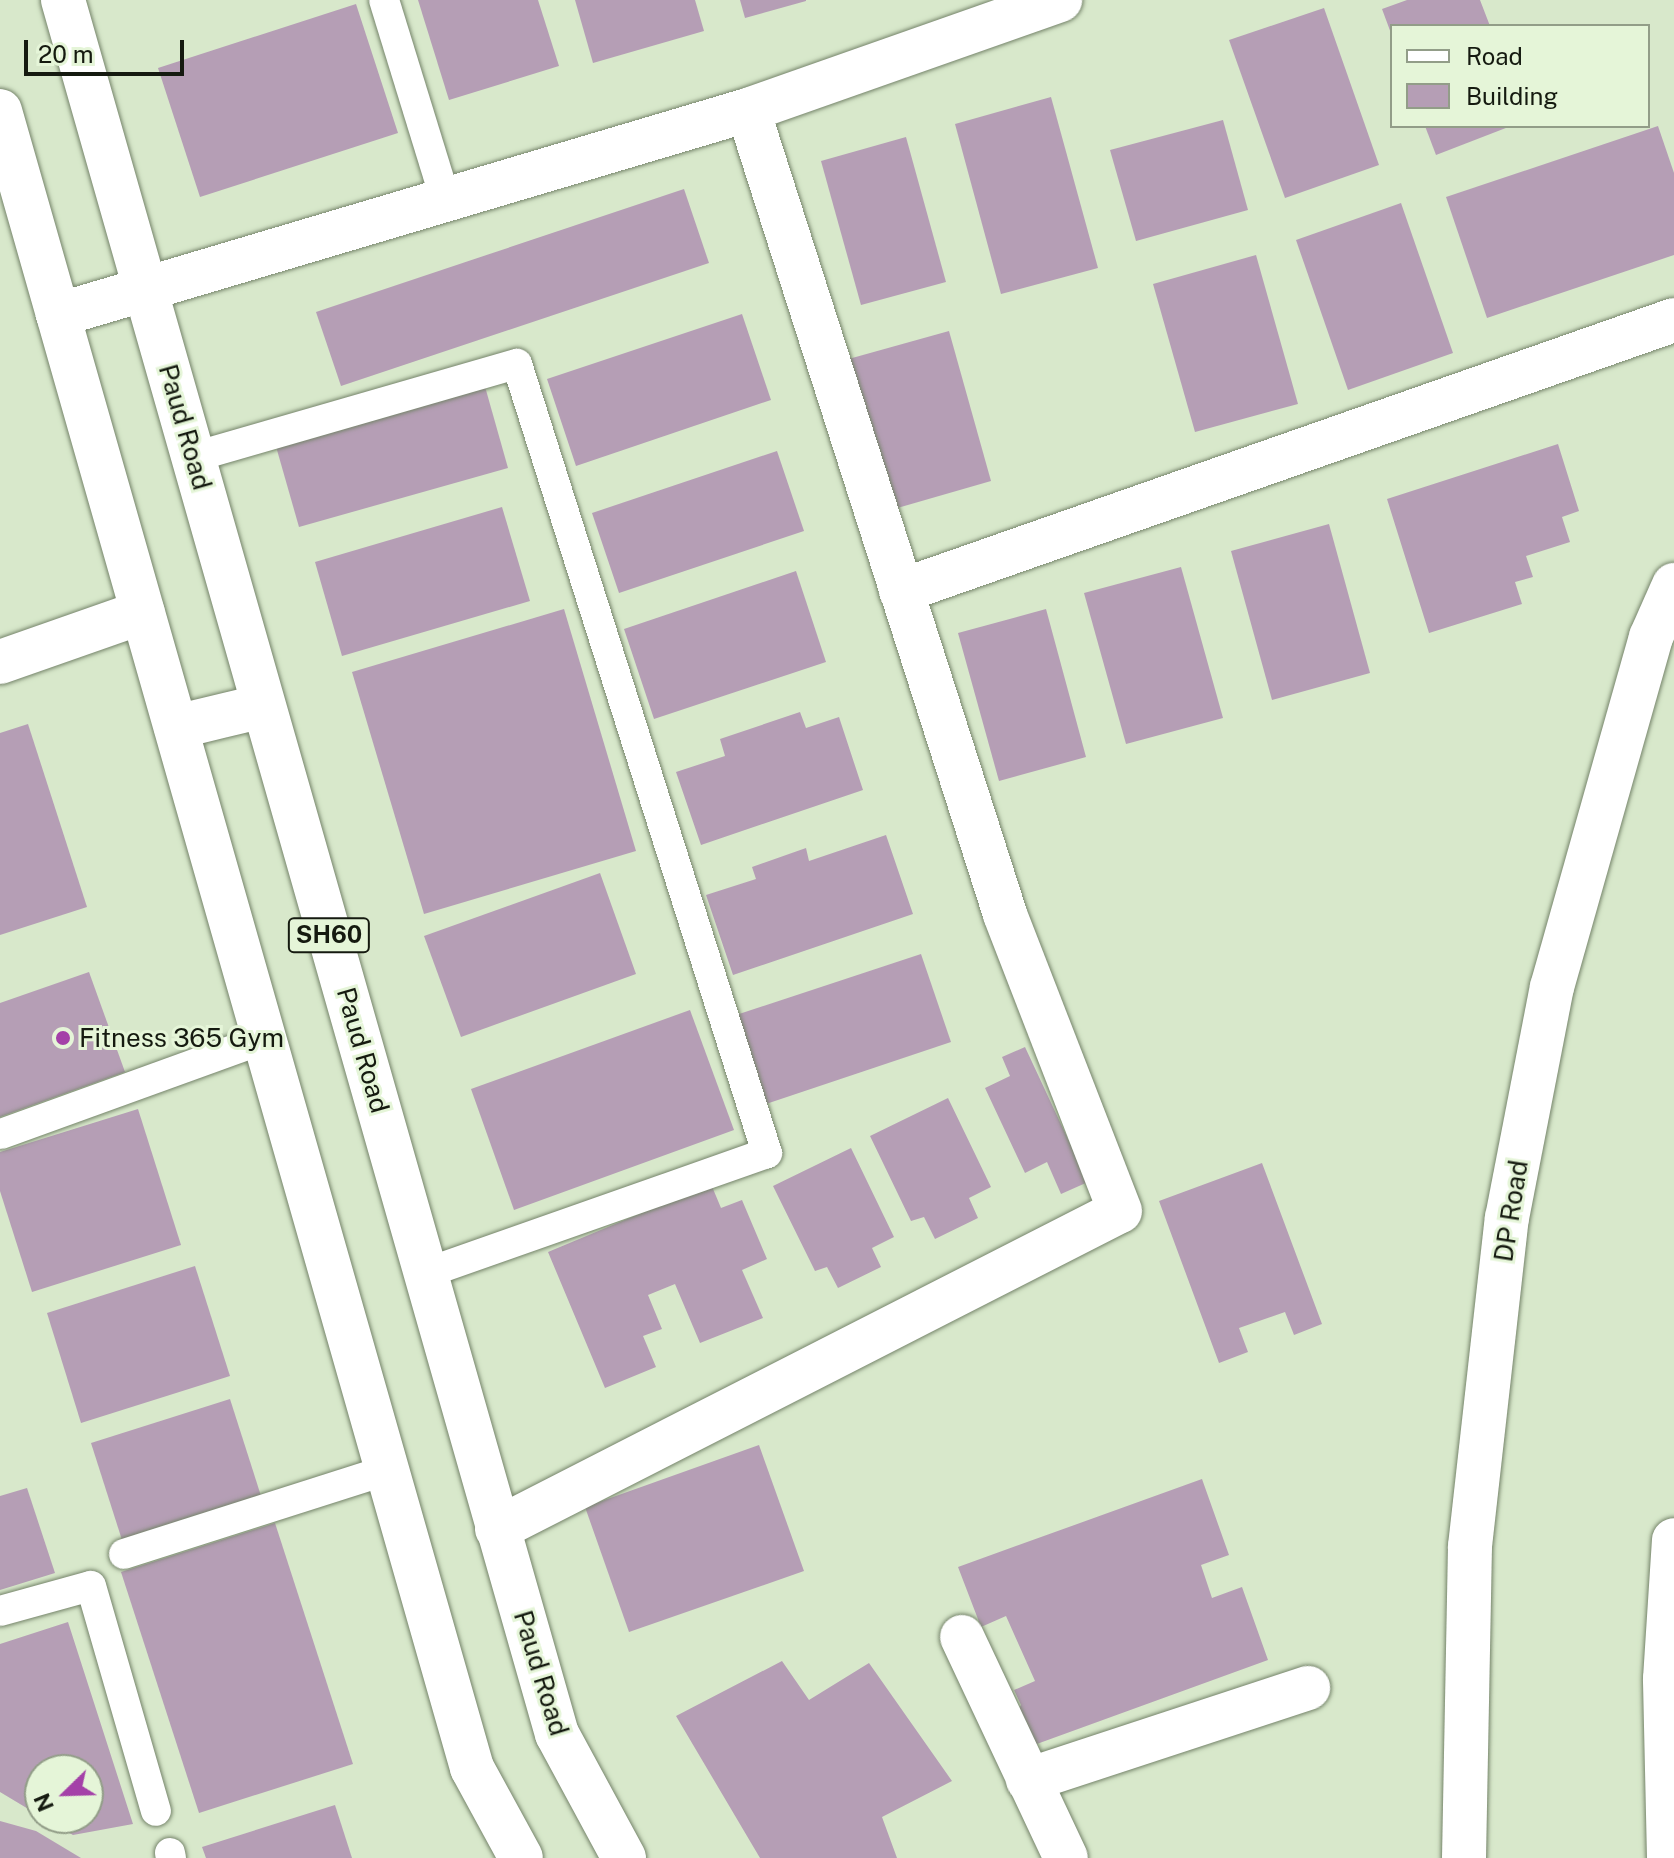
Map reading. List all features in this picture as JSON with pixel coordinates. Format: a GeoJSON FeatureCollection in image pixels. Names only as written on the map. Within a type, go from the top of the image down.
{"type":"FeatureCollection","features":[{"type":"Feature","properties":{"kind":"main road","name":"Paud Road"},"geometry":{"type":"LineString","coordinates":[[63,0],[557,1734],[624,1858]]}},
{"type":"Feature","properties":{"kind":"main road"},"geometry":{"type":"LineString","coordinates":[[58,315],[145,285],[748,110],[1060,0]]}},
{"type":"Feature","properties":{"kind":"main road"},"geometry":{"type":"LineString","coordinates":[[497,1529],[1120,1211],[1005,914],[748,110]]}},
{"type":"Feature","properties":{"kind":"main road"},"geometry":{"type":"LineString","coordinates":[[0,111],[472,1768],[521,1858]]}},
{"type":"Feature","properties":{"kind":"main road"},"geometry":{"type":"LineString","coordinates":[[901,591],[1674,320]]}},
{"type":"Feature","properties":{"kind":"main road","name":"DP Road"},"geometry":{"type":"LineString","coordinates":[[1464,1858],[1470,1546],[1507,1218],[1552,987],[1651,637],[1674,585]]}},
{"type":"Feature","properties":{"kind":"main road"},"geometry":{"type":"LineString","coordinates":[[0,662],[143,612]]}},
{"type":"Feature","properties":{"kind":"main road"},"geometry":{"type":"LineString","coordinates":[[176,727],[263,706]]}},
{"type":"Feature","properties":{"kind":"main road"},"geometry":{"type":"LineString","coordinates":[[1669,1858],[1665,1679],[1674,1540]]}},
{"type":"Feature","properties":{"kind":"main road"},"geometry":{"type":"LineString","coordinates":[[962,1637],[1028,1780],[1049,1852]]}},
{"type":"Feature","properties":{"kind":"main road"},"geometry":{"type":"LineString","coordinates":[[1028,1780],[1308,1688]]}},
{"type":"Feature","properties":{"kind":"lane"},"geometry":{"type":"LineString","coordinates":[[384,0],[445,198]]}},
{"type":"Feature","properties":{"kind":"lane"},"geometry":{"type":"LineString","coordinates":[[194,457],[517,364],[767,1153],[426,1273]]}},
{"type":"Feature","properties":{"kind":"lane"},"geometry":{"type":"LineString","coordinates":[[1,1134],[264,1039]]}},
{"type":"Feature","properties":{"kind":"lane"},"geometry":{"type":"LineString","coordinates":[[124,1554],[388,1470]]}},
{"type":"Feature","properties":{"kind":"lane"},"geometry":{"type":"LineString","coordinates":[[0,1611],[91,1586],[156,1811]]}},
{"type":"Feature","properties":{"kind":"building"},"geometry":{"type":"Polygon","coordinates":[[[418,0],[538,0],[559,66],[449,100],[418,0]]]}},
{"type":"Feature","properties":{"kind":"building"},"geometry":{"type":"Polygon","coordinates":[[[575,0],[695,0],[704,31],[593,63],[575,0]]]}},
{"type":"Feature","properties":{"kind":"building"},"geometry":{"type":"Polygon","coordinates":[[[740,0],[806,0],[806,1],[745,18],[740,0]]]}},
{"type":"Feature","properties":{"kind":"building"},"geometry":{"type":"Polygon","coordinates":[[[1407,0],[1480,0],[1489,24],[1390,24],[1390,31],[1382,9],[1407,0]]]}},
{"type":"Feature","properties":{"kind":"building"},"geometry":{"type":"Polygon","coordinates":[[[356,4],[398,133],[200,197],[158,68],[356,4]]]}},
{"type":"Feature","properties":{"kind":"building"},"geometry":{"type":"Polygon","coordinates":[[[1324,8],[1379,165],[1285,198],[1229,40],[1324,8]]]}},
{"type":"Feature","properties":{"kind":"building"},"geometry":{"type":"Polygon","coordinates":[[[1051,97],[1098,268],[1001,294],[955,124],[1051,97]]]}},
{"type":"Feature","properties":{"kind":"building"},"geometry":{"type":"Polygon","coordinates":[[[1223,120],[1248,210],[1136,241],[1110,150],[1223,120]]]}},
{"type":"Feature","properties":{"kind":"building"},"geometry":{"type":"Polygon","coordinates":[[[1658,126],[1674,173],[1674,255],[1487,318],[1446,197],[1658,126]]]}},
{"type":"Feature","properties":{"kind":"building"},"geometry":{"type":"Polygon","coordinates":[[[1426,128],[1506,128],[1436,155],[1426,128]]]}},
{"type":"Feature","properties":{"kind":"building"},"geometry":{"type":"Polygon","coordinates":[[[906,137],[946,282],[861,305],[821,161],[906,137]]]}},
{"type":"Feature","properties":{"kind":"building"},"geometry":{"type":"Polygon","coordinates":[[[684,189],[709,263],[341,386],[316,312],[684,189]]]}},
{"type":"Feature","properties":{"kind":"building"},"geometry":{"type":"Polygon","coordinates":[[[1401,203],[1453,353],[1348,390],[1296,240],[1401,203]]]}},
{"type":"Feature","properties":{"kind":"building"},"geometry":{"type":"Polygon","coordinates":[[[1256,255],[1298,404],[1195,432],[1153,284],[1256,255]]]}},
{"type":"Feature","properties":{"kind":"building"},"geometry":{"type":"Polygon","coordinates":[[[742,314],[771,400],[576,466],[547,379],[742,314]]]}},
{"type":"Feature","properties":{"kind":"building"},"geometry":{"type":"Polygon","coordinates":[[[949,331],[991,481],[887,511],[845,360],[949,331]]]}},
{"type":"Feature","properties":{"kind":"building"},"geometry":{"type":"Polygon","coordinates":[[[484,383],[508,468],[299,527],[275,443],[484,383]]]}},
{"type":"Feature","properties":{"kind":"building"},"geometry":{"type":"Polygon","coordinates":[[[1558,444],[1579,511],[1562,517],[1570,542],[1526,556],[1533,577],[1515,582],[1522,604],[1429,633],[1387,499],[1558,444]]]}},
{"type":"Feature","properties":{"kind":"building"},"geometry":{"type":"Polygon","coordinates":[[[777,451],[804,531],[619,593],[592,513],[777,451]]]}},
{"type":"Feature","properties":{"kind":"building"},"geometry":{"type":"Polygon","coordinates":[[[502,507],[530,601],[342,656],[315,562],[502,507]]]}},
{"type":"Feature","properties":{"kind":"building"},"geometry":{"type":"Polygon","coordinates":[[[1329,524],[1370,673],[1272,700],[1231,551],[1329,524]]]}},
{"type":"Feature","properties":{"kind":"building"},"geometry":{"type":"Polygon","coordinates":[[[1181,567],[1223,718],[1126,744],[1084,593],[1181,567]]]}},
{"type":"Feature","properties":{"kind":"building"},"geometry":{"type":"Polygon","coordinates":[[[796,571],[826,662],[654,719],[624,629],[796,571]]]}},
{"type":"Feature","properties":{"kind":"building"},"geometry":{"type":"Polygon","coordinates":[[[564,609],[636,851],[424,914],[352,672],[564,609]]]}},
{"type":"Feature","properties":{"kind":"building"},"geometry":{"type":"Polygon","coordinates":[[[1046,609],[1086,757],[999,781],[958,633],[1046,609]]]}},
{"type":"Feature","properties":{"kind":"building"},"geometry":{"type":"Polygon","coordinates":[[[800,712],[806,728],[839,717],[863,790],[701,845],[676,772],[725,756],[720,739],[800,712]]]}},
{"type":"Feature","properties":{"kind":"building"},"geometry":{"type":"Polygon","coordinates":[[[28,724],[87,907],[0,935],[0,733],[28,724]]]}},
{"type":"Feature","properties":{"kind":"building"},"geometry":{"type":"Polygon","coordinates":[[[886,835],[913,914],[733,975],[706,895],[756,879],[752,867],[806,848],[809,861],[886,835]]]}},
{"type":"Feature","properties":{"kind":"building"},"geometry":{"type":"Polygon","coordinates":[[[600,873],[636,974],[461,1037],[424,936],[600,873]]]}},
{"type":"Feature","properties":{"kind":"building"},"geometry":{"type":"Polygon","coordinates":[[[921,954],[951,1042],[763,1105],[733,1016],[921,954]]]}},
{"type":"Feature","properties":{"kind":"building"},"geometry":{"type":"Polygon","coordinates":[[[89,972],[125,1072],[0,1117],[0,1003],[89,972]]]}},
{"type":"Feature","properties":{"kind":"building"},"geometry":{"type":"Polygon","coordinates":[[[690,1010],[734,1130],[514,1210],[471,1089],[690,1010]]]}},
{"type":"Feature","properties":{"kind":"building"},"geometry":{"type":"Polygon","coordinates":[[[1025,1047],[1088,1182],[1061,1194],[1047,1162],[1025,1173],[985,1088],[1010,1076],[1002,1057],[1025,1047]]]}},
{"type":"Feature","properties":{"kind":"building"},"geometry":{"type":"Polygon","coordinates":[[[948,1098],[991,1187],[969,1198],[978,1218],[935,1239],[924,1217],[911,1221],[870,1136],[948,1098]]]}},
{"type":"Feature","properties":{"kind":"building"},"geometry":{"type":"Polygon","coordinates":[[[138,1109],[181,1245],[32,1292],[0,1191],[0,1152],[138,1109]]]}},
{"type":"Feature","properties":{"kind":"building"},"geometry":{"type":"Polygon","coordinates":[[[851,1148],[894,1237],[872,1248],[881,1267],[838,1288],[827,1267],[815,1271],[773,1186],[851,1148]]]}},
{"type":"Feature","properties":{"kind":"building"},"geometry":{"type":"Polygon","coordinates":[[[1262,1163],[1322,1324],[1294,1335],[1285,1312],[1239,1328],[1248,1352],[1219,1363],[1159,1201],[1262,1163]]]}},
{"type":"Feature","properties":{"kind":"building"},"geometry":{"type":"Polygon","coordinates":[[[711,1184],[721,1208],[742,1200],[767,1259],[742,1270],[763,1318],[700,1343],[675,1284],[648,1295],[662,1329],[643,1336],[656,1367],[605,1388],[548,1252],[711,1184]]]}},
{"type":"Feature","properties":{"kind":"building"},"geometry":{"type":"Polygon","coordinates":[[[195,1266],[230,1376],[81,1423],[47,1313],[195,1266]]]}},
{"type":"Feature","properties":{"kind":"building"},"geometry":{"type":"Polygon","coordinates":[[[230,1399],[261,1496],[122,1540],[91,1443],[230,1399]]]}},
{"type":"Feature","properties":{"kind":"building"},"geometry":{"type":"Polygon","coordinates":[[[759,1445],[804,1571],[629,1632],[585,1507],[759,1445]]]}},
{"type":"Feature","properties":{"kind":"building"},"geometry":{"type":"Polygon","coordinates":[[[1202,1479],[1229,1555],[1201,1565],[1212,1598],[1242,1587],[1268,1660],[1023,1749],[1013,1720],[1021,1705],[1014,1690],[1035,1681],[1006,1616],[981,1627],[958,1567],[1202,1479]]]}},
{"type":"Feature","properties":{"kind":"building"},"geometry":{"type":"Polygon","coordinates":[[[27,1488],[55,1573],[0,1590],[0,1496],[27,1488]]]}},
{"type":"Feature","properties":{"kind":"building"},"geometry":{"type":"Polygon","coordinates":[[[275,1523],[353,1764],[199,1813],[121,1572],[275,1523]]]}},
{"type":"Feature","properties":{"kind":"building"},"geometry":{"type":"Polygon","coordinates":[[[68,1622],[133,1824],[104,1829],[104,1754],[24,1754],[24,1806],[0,1792],[0,1644],[68,1622]]]}},
{"type":"Feature","properties":{"kind":"building"},"geometry":{"type":"Polygon","coordinates":[[[782,1661],[809,1700],[869,1663],[952,1781],[882,1817],[897,1858],[760,1858],[676,1716],[782,1661]]]}},
{"type":"Feature","properties":{"kind":"building"},"geometry":{"type":"Polygon","coordinates":[[[335,1805],[352,1858],[206,1858],[202,1847],[335,1805]]]}},
{"type":"Feature","properties":{"kind":"building"},"geometry":{"type":"Polygon","coordinates":[[[0,1821],[24,1828],[24,1834],[41,1834],[81,1858],[0,1858],[0,1821]]]}},
{"type":"Feature","properties":{"kind":"place","name":"Fitness 365 Gym"},"geometry":{"type":"Point","coordinates":[63,1038]}}]}
